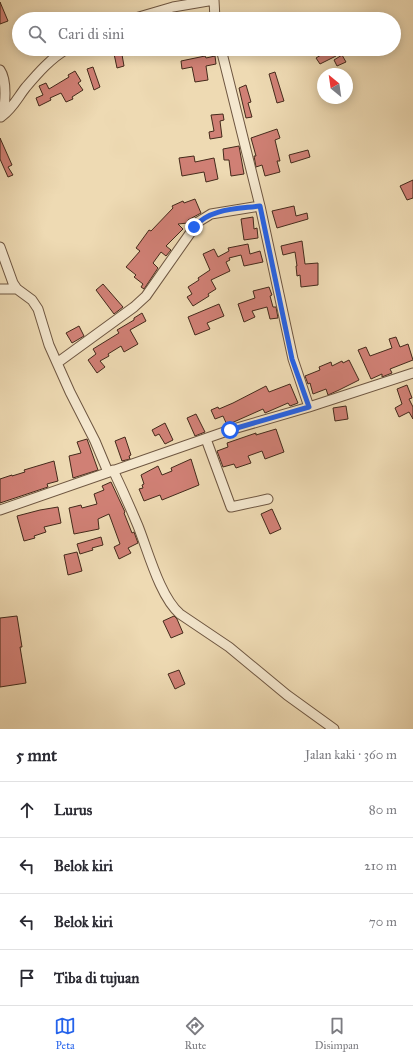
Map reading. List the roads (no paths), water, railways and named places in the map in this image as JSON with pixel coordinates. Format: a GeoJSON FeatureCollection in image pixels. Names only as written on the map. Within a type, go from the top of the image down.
{"type":"FeatureCollection","features":[{"type":"Feature","properties":{"kind":"street"},"geometry":{"type":"LineString","coordinates":[[156,12],[173,7],[214,0],[215,12]]}},
{"type":"Feature","properties":{"kind":"street"},"geometry":{"type":"LineString","coordinates":[[1,118],[14,106],[26,88],[56,56]]}},
{"type":"Feature","properties":{"kind":"street"},"geometry":{"type":"LineString","coordinates":[[223,56],[260,206],[292,359],[309,407]]}},
{"type":"Feature","properties":{"kind":"street"},"geometry":{"type":"LineString","coordinates":[[0,70],[4,83],[4,109],[1,118]]}},
{"type":"Feature","properties":{"kind":"street"},"geometry":{"type":"LineString","coordinates":[[57,363],[134,307],[146,296],[198,222],[211,214],[260,206]]}},
{"type":"Feature","properties":{"kind":"street"},"geometry":{"type":"LineString","coordinates":[[0,247],[13,283],[17,289],[32,300],[38,309],[48,345],[70,392],[130,507],[153,569],[173,607],[180,614],[229,647],[287,694],[334,729]]}},
{"type":"Feature","properties":{"kind":"street"},"geometry":{"type":"LineString","coordinates":[[0,289],[17,289]]}},
{"type":"Feature","properties":{"kind":"street"},"geometry":{"type":"LineString","coordinates":[[0,510],[230,430],[309,407],[413,373]]}},
{"type":"Feature","properties":{"kind":"street"},"geometry":{"type":"LineString","coordinates":[[206,439],[231,507],[268,499]]}}]}
